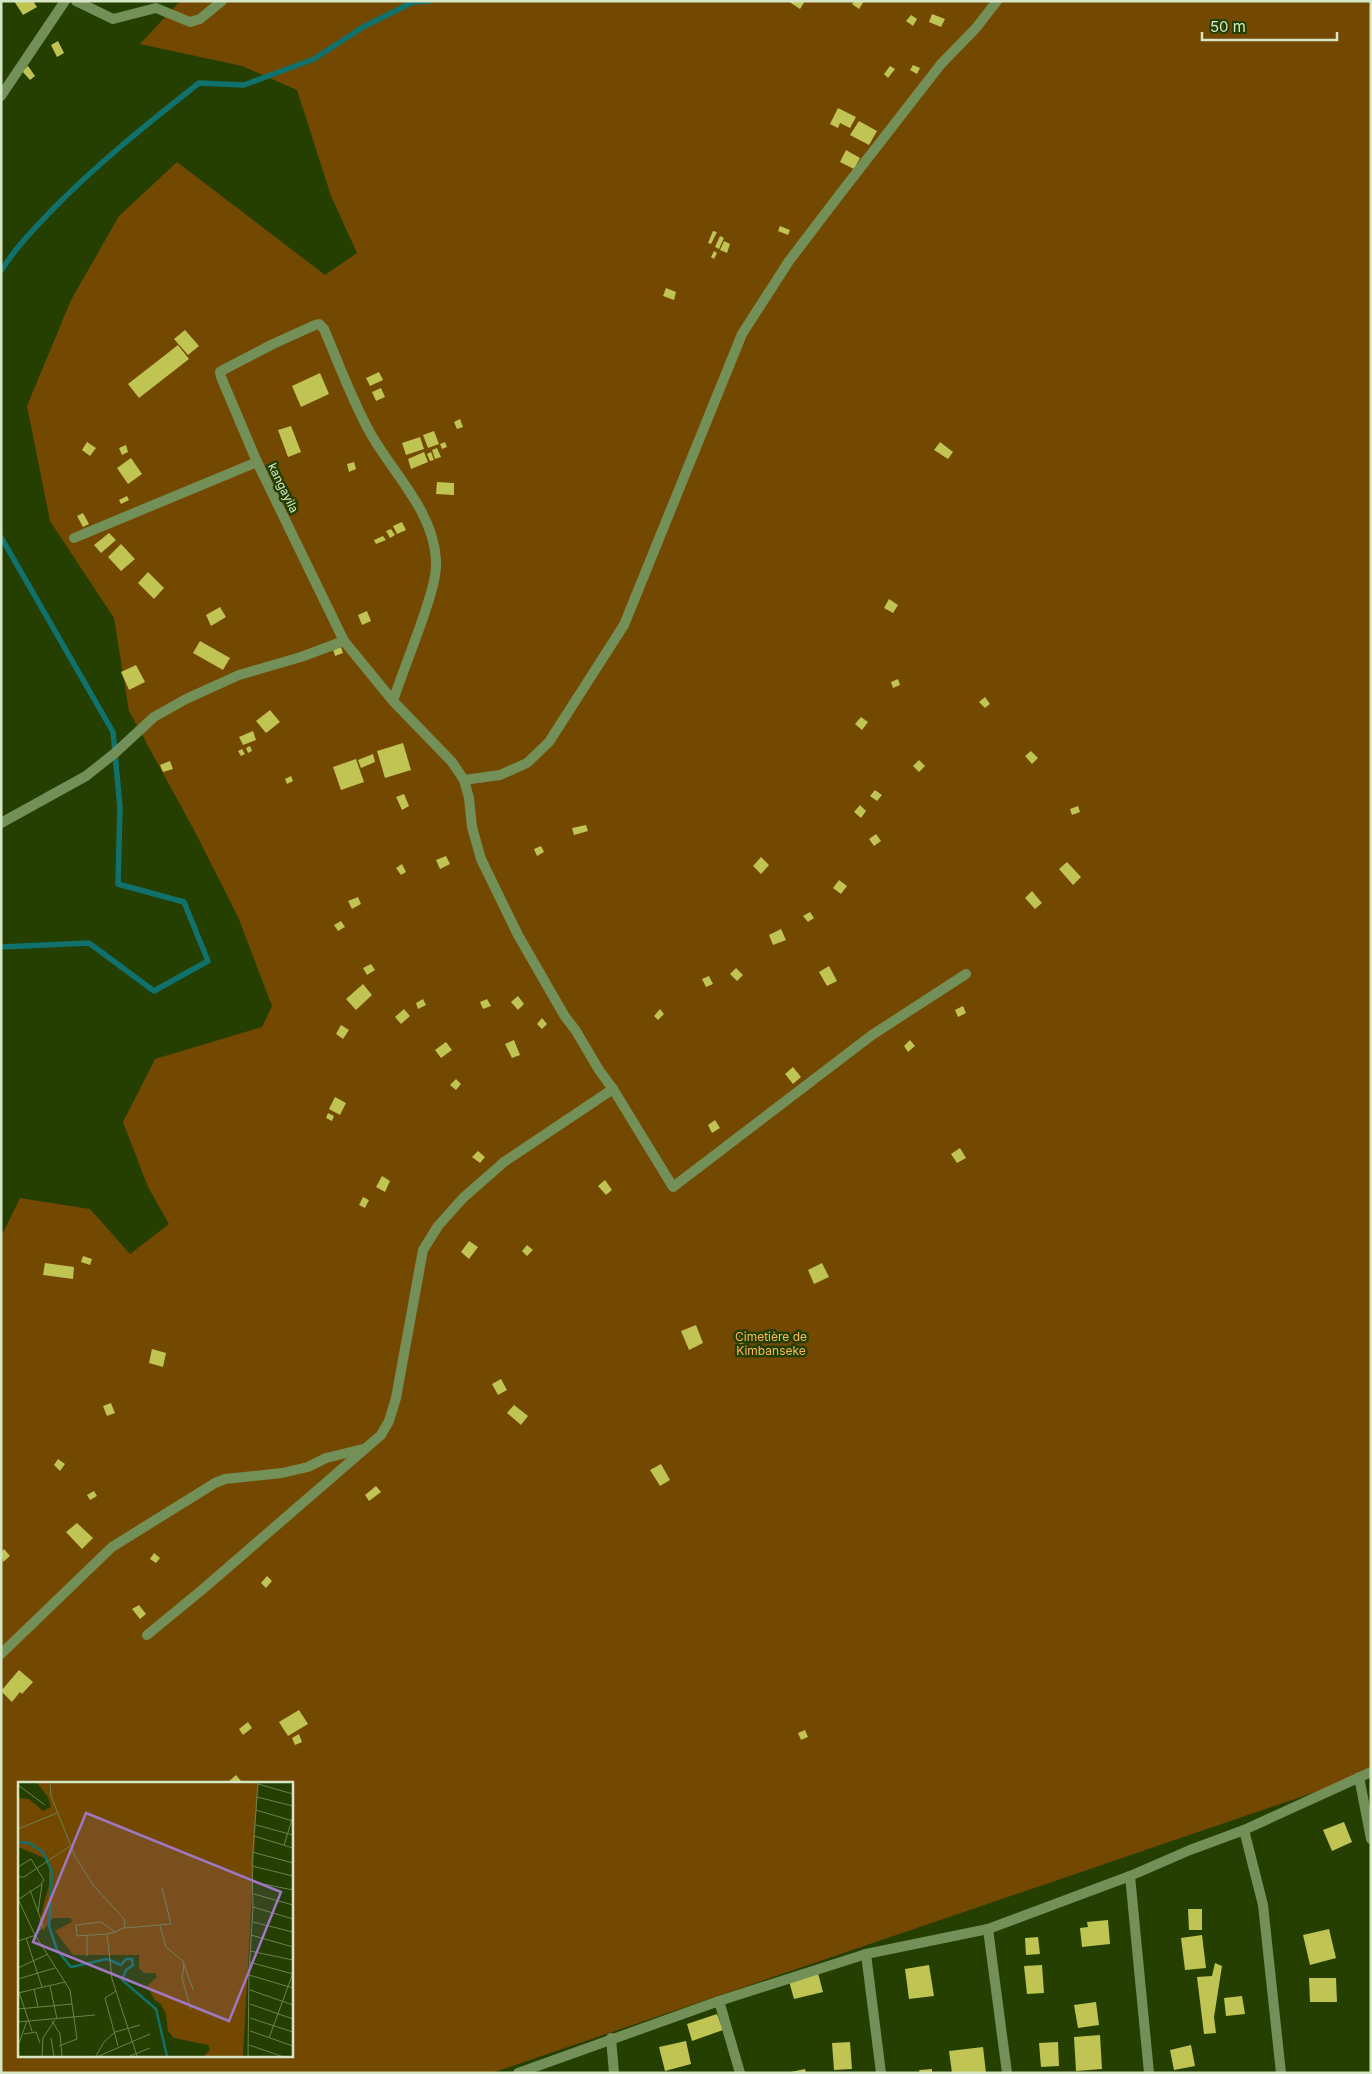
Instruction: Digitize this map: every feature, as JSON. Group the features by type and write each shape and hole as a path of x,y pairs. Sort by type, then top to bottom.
{"street":[{"path":"1,96 65,1"},
{"path":"76,1 113,19 156,8 194,22 222,1"},
{"path":"966,974 872,1036 673,1187 614,1089 599,1070 559,1007 518,935 481,858 472,827 469,798 464,780 500,775 527,763 549,742 624,625 742,334 789,260 941,64 976,28 997,1"},
{"name":"kangayila","path":"393,701 432,591 436,561 432,539 424,520 400,477 368,429 352,397 324,329 319,324 273,344 220,372 256,462 344,641 393,701 452,762 464,780"},
{"path":"74,538 256,462"},
{"path":"1,823 86,776 115,753 154,717 186,699 239,675 301,657 344,641"},
{"path":"147,1635 203,1590 381,1435 390,1421 396,1398 423,1250 438,1226 463,1198 504,1162 614,1089"},
{"path":"1,1654 112,1547 215,1483 225,1479 282,1473 308,1467 326,1458 364,1449"},
{"path":"518,2073 611,2038 719,2001 866,1954 988,1929 1130,1876 1190,1850 1244,1830 1371,1772"},
{"path":"1359,1778 1371,1839"},
{"path":"1244,1830 1263,1905 1282,2073"},
{"path":"1130,1876 1148,2073"},
{"path":"988,1929 1007,2073"},
{"path":"866,1954 881,2073"},
{"path":"719,2001 740,2073"},
{"path":"611,2038 614,2073"}],"green space":[{"name":"Cimetière de Kimbanseke","path":"180,1 1371,1 1371,1773 492,2073 1,2073 1,1237 20,1198 90,1209 130,1254 169,1224 148,1187 123,1122 155,1059 262,1027 272,1006 238,917 194,830 129,711 114,618 50,521 27,406 71,300 119,216 177,162 325,275 357,253 331,196 297,90 242,66 140,44"}],"building":[{"path":"14,1 33,1 37,7 23,15"},
{"path":"788,1 805,1 800,9"},
{"path":"854,1 864,1 859,9 852,4"},
{"path":"932,14 945,19 941,27 929,22"},
{"path":"911,15 917,19 913,26 906,21"},
{"path":"58,41 64,53 57,57 51,45"},
{"path":"913,65 920,68 917,74 910,70"},
{"path":"28,66 35,76 30,80 22,71"},
{"path":"890,66 895,69 888,78 884,74"},
{"path":"838,108 856,117 850,128 840,123 838,128 830,124"},
{"path":"859,121 877,131 869,145 850,135"},
{"path":"846,150 860,158 854,169 840,162"},
{"path":"780,226 790,230 788,235 778,231"},
{"path":"713,231 717,232 711,244 708,243"},
{"path":"720,236 724,238 719,249 715,247"},
{"path":"724,241 730,244 727,253 720,250"},
{"path":"714,251 717,253 714,259 711,257"},
{"path":"666,288 676,292 674,300 663,296"},
{"path":"185,330 199,346 188,355 174,339"},
{"path":"178,345 189,359 139,398 128,384"},
{"path":"379,372 383,380 370,386 366,378"},
{"path":"320,373 329,394 301,407 292,386"},
{"path":"381,388 385,397 376,401 372,392"},
{"path":"460,419 463,427 457,429 454,422"},
{"path":"291,426 301,452 288,457 278,430"},
{"path":"434,431 439,444 428,448 423,435"},
{"path":"420,437 424,449 406,455 402,443"},
{"path":"87,442 96,448 90,456 82,450"},
{"path":"445,442 447,447 442,449 440,444"},
{"path":"940,442 953,452 948,459 934,450"},
{"path":"126,445 128,452 122,455 119,448"},
{"path":"437,448 441,457 435,459 432,450"},
{"path":"424,452 428,462 411,469 408,459"},
{"path":"431,452 434,460 430,461 427,454"},
{"path":"131,458 142,474 128,484 117,468"},
{"path":"354,462 356,469 349,472 347,464"},
{"path":"437,482 454,483 454,495 436,494"},
{"path":"127,496 129,500 121,504 119,500"},
{"path":"83,513 89,524 83,527 77,516"},
{"path":"402,522 406,530 397,534 393,526"},
{"path":"391,529 395,535 390,538 386,531"},
{"path":"109,533 116,540 101,553 94,545"},
{"path":"383,536 386,540 376,544 374,540"},
{"path":"121,544 135,559 121,571 108,557"},
{"path":"148,572 164,588 154,599 138,583"},
{"path":"889,599 898,605 893,613 884,608"},
{"path":"220,607 226,617 211,626 206,615"},
{"path":"367,611 371,621 362,625 358,615"},
{"path":"200,641 230,658 223,670 193,653"},
{"path":"341,647 343,653 335,656 333,649"},
{"path":"136,665 145,682 129,690 121,672"},
{"path":"898,679 900,685 893,688 891,682"},
{"path":"985,697 990,704 985,708 979,702"},
{"path":"270,710 280,722 266,733 256,721"},
{"path":"861,717 868,722 862,730 855,724"},
{"path":"253,731 256,740 243,745 239,737"},
{"path":"403,743 411,770 385,778 377,751"},
{"path":"250,746 252,751 248,753 246,748"},
{"path":"242,749 245,754 241,756 238,751"},
{"path":"1031,751 1038,758 1032,764 1025,756"},
{"path":"373,754 375,762 361,768 358,760"},
{"path":"356,759 364,782 341,790 333,767"},
{"path":"919,760 925,766 919,772 913,766"},
{"path":"170,761 173,769 163,772 160,765"},
{"path":"291,776 293,781 287,784 285,779"},
{"path":"875,790 882,795 877,801 870,796"},
{"path":"404,794 409,806 402,810 396,797"},
{"path":"860,805 866,811 861,818 854,812"},
{"path":"1078,806 1080,812 1072,815 1070,809"},
{"path":"586,825 588,831 574,835 572,828"},
{"path":"876,834 881,841 874,846 869,839"},
{"path":"541,846 544,852 537,856 534,849"},
{"path":"446,856 450,864 440,869 436,860"},
{"path":"761,857 769,865 761,874 753,866"},
{"path":"1067,862 1081,877 1073,885 1059,869"},
{"path":"402,864 406,872 401,875 396,868"},
{"path":"839,880 847,886 841,894 833,888"},
{"path":"1032,891 1042,903 1035,909 1025,898"},
{"path":"358,897 361,904 352,909 348,901"},
{"path":"810,912 814,918 808,922 803,916"},
{"path":"341,921 345,927 338,931 334,925"},
{"path":"781,929 786,940 773,945 769,935"},
{"path":"371,964 375,970 367,975 363,968"},
{"path":"829,966 837,981 827,986 819,972"},
{"path":"736,968 743,975 737,981 730,974"},
{"path":"709,976 713,984 706,987 702,979"},
{"path":"363,984 372,995 356,1010 346,999"},
{"path":"518,996 524,1004 518,1010 511,1002"},
{"path":"423,999 426,1005 418,1009 416,1003"},
{"path":"487,999 491,1006 483,1009 480,1002"},
{"path":"963,1006 966,1013 958,1017 955,1010"},
{"path":"404,1009 410,1016 401,1024 395,1017"},
{"path":"660,1009 664,1014 658,1020 654,1016"},
{"path":"542,1018 547,1024 542,1029 537,1024"},
{"path":"341,1025 349,1030 343,1039 336,1034"},
{"path":"514,1040 520,1055 512,1058 505,1044"},
{"path":"910,1040 915,1046 908,1052 904,1046"},
{"path":"446,1042 452,1050 441,1058 435,1050"},
{"path":"793,1067 801,1077 793,1084 785,1074"},
{"path":"456,1079 461,1084 456,1090 450,1085"},
{"path":"335,1097 346,1103 340,1115 329,1109"},
{"path":"328,1113 334,1116 332,1121 326,1118"},
{"path":"715,1120 720,1128 712,1133 708,1125"},
{"path":"960,1148 966,1158 957,1163 951,1154"},
{"path":"478,1151 485,1157 480,1163 472,1157"},
{"path":"382,1176 390,1181 385,1192 376,1187"},
{"path":"605,1180 612,1190 606,1195 598,1186"},
{"path":"363,1197 369,1200 365,1208 359,1205"},
{"path":"469,1241 478,1247 469,1259 461,1252"},
{"path":"527,1245 533,1250 527,1256 522,1251"},
{"path":"83,1256 92,1259 90,1265 81,1262"},
{"path":"45,1263 74,1267 73,1279 43,1275"},
{"path":"822,1263 829,1277 814,1284 808,1270"},
{"path":"696,1325 703,1343 689,1350 681,1331"},
{"path":"742,1331 747,1343 740,1346 734,1334"},
{"path":"152,1349 166,1353 163,1367 149,1363"},
{"path":"501,1379 507,1390 498,1395 492,1384"},
{"path":"111,1403 115,1413 107,1416 103,1406"},
{"path":"514,1405 528,1416 521,1425 507,1413"},
{"path":"58,1459 65,1464 60,1471 54,1465"},
{"path":"661,1464 670,1480 660,1486 650,1470"},
{"path":"376,1486 381,1492 369,1501 365,1495"},
{"path":"94,1491 97,1496 90,1500 87,1495"},
{"path":"77,1523 93,1538 82,1549 66,1532"},
{"path":"4,1549 10,1556 3,1562 1,1552"},
{"path":"154,1553 160,1558 156,1563 150,1559"},
{"path":"267,1576 272,1581 266,1588 261,1583"},
{"path":"139,1605 146,1614 140,1619 132,1609"},
{"path":"19,1670 33,1682 22,1694 20,1692 12,1702 1,1691"},
{"path":"299,1710 308,1724 288,1736 279,1722"},
{"path":"248,1722 252,1728 243,1735 239,1729"},
{"path":"805,1730 808,1737 801,1740 798,1733"},
{"path":"299,1734 302,1742 295,1745 292,1738"},
{"path":"236,1775 241,1781 234,1782 228,1782"},
{"path":"1344,1822 1352,1842 1332,1851 1323,1830"},
{"path":"1188,1909 1202,1909 1202,1930 1189,1930"},
{"path":"1108,1920 1110,1944 1082,1947 1080,1928 1088,1927 1087,1922"},
{"path":"1329,1929 1336,1958 1310,1965 1303,1935"},
{"path":"1202,1935 1206,1968 1185,1970 1181,1938"},
{"path":"1038,1937 1040,1954 1026,1955 1025,1938"},
{"path":"1215,1963 1222,1966 1214,2017 1216,2033 1204,2034 1197,1977 1212,1976"},
{"path":"929,1965 934,1996 909,1999 905,1969"},
{"path":"1042,1965 1044,1993 1027,1994 1024,1966"},
{"path":"818,1973 823,1992 794,1999 789,1981"},
{"path":"1309,1978 1336,1978 1337,2002 1310,2002"},
{"path":"1242,1996 1245,2014 1226,2016 1224,1998"},
{"path":"1096,2002 1099,2025 1078,2028 1074,2005"},
{"path":"717,2014 723,2030 692,2041 687,2024"},
{"path":"1100,2035 1102,2069 1076,2071 1074,2037"},
{"path":"686,2041 691,2064 665,2071 659,2047"},
{"path":"850,2042 852,2069 834,2070 832,2043"},
{"path":"1058,2042 1059,2066 1041,2067 1039,2043"},
{"path":"1191,2045 1195,2066 1174,2070 1170,2050"},
{"path":"983,2047 986,2073 952,2073 949,2051"},
{"path":"805,2069 806,2073 791,2073 791,2072"},
{"path":"932,2069 932,2073 920,2073 919,2070"}],"waterway":[{"path":"1,271 25,239 69,193 123,144 199,83 244,85 314,59 363,27 413,2 430,1"},
{"path":"1,537 113,732 120,807 118,884 184,902 208,961 154,991 89,943 1,947"}]}
